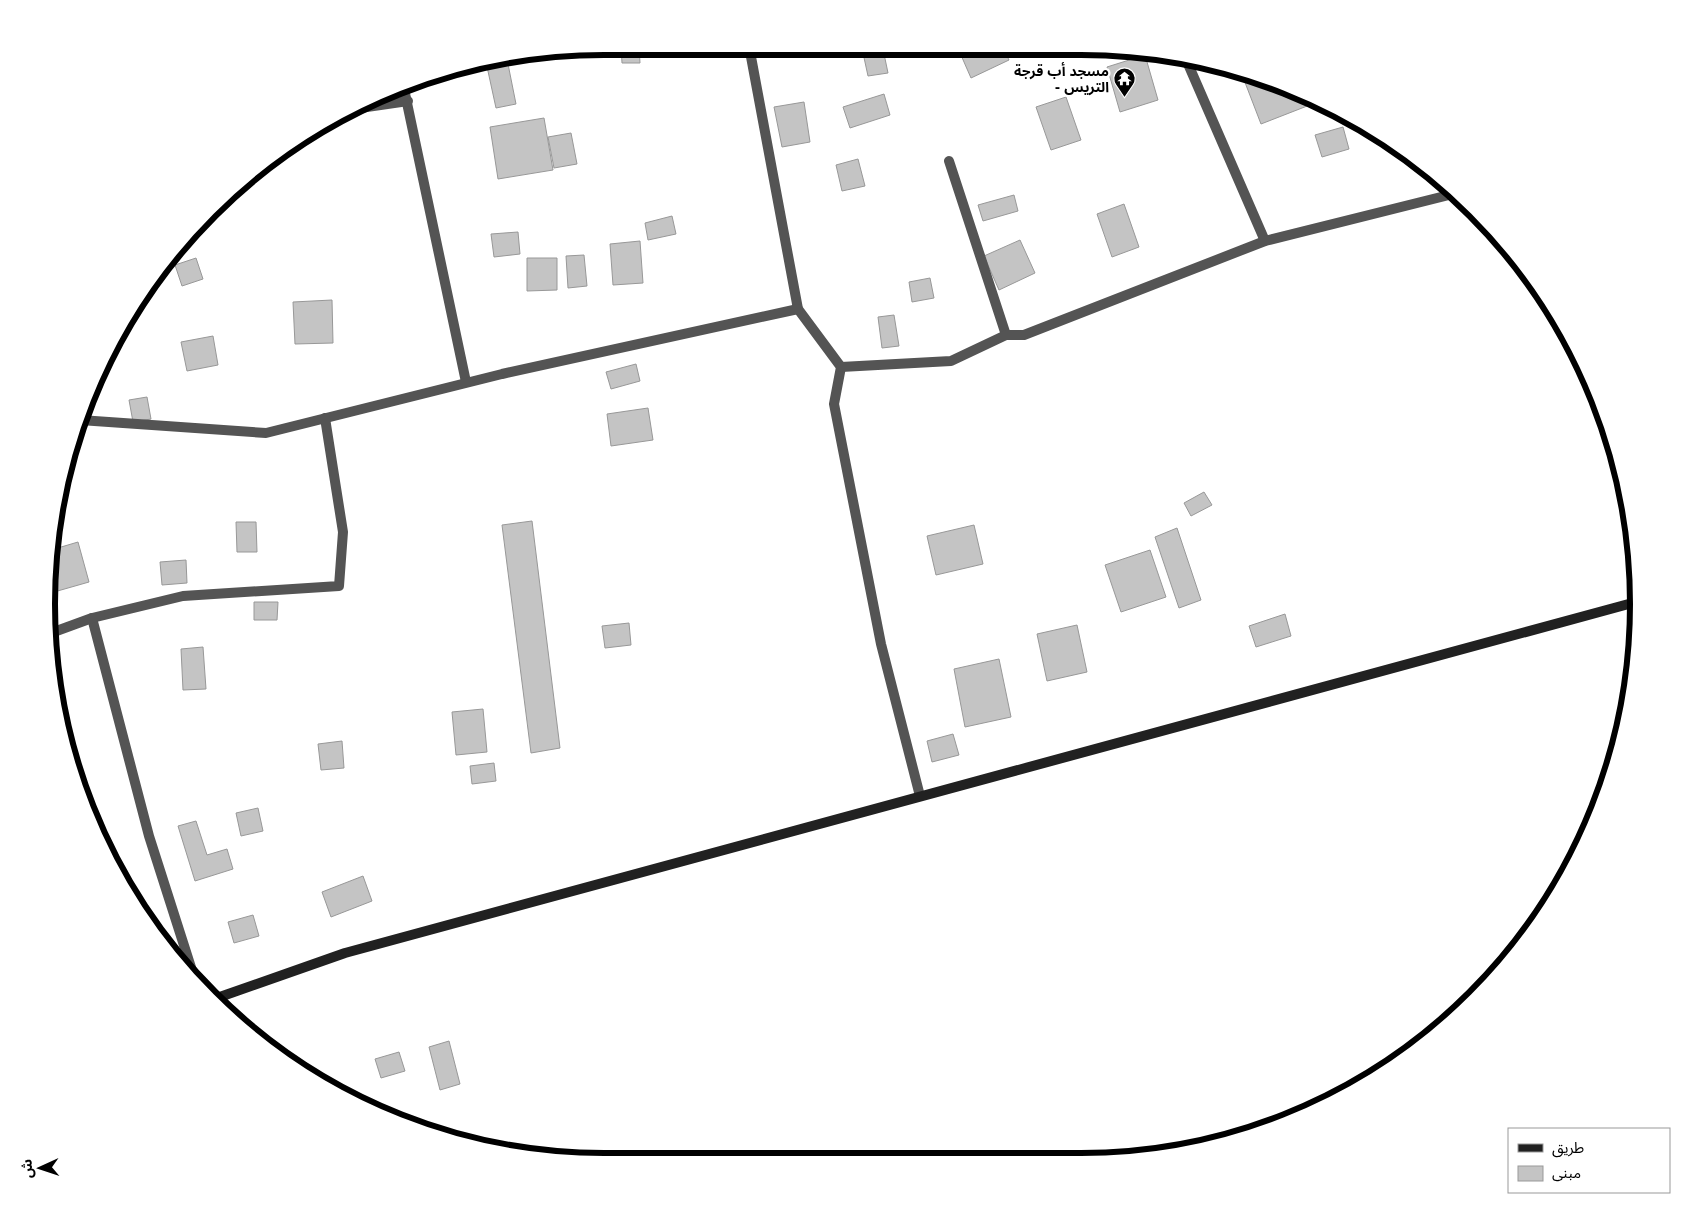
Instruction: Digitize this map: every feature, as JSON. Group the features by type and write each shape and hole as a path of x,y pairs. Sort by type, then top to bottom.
{"street":[{"path":"751,55 798,309 841,367 834,404 881,644 920,796"},
{"path":"1190,66 1265,240"},
{"path":"406,93 466,382"},
{"path":"374,106 408,101"},
{"path":"949,161 1006,335"},
{"path":"841,367 951,361 1006,335 1024,334 1265,240 1447,195"},
{"path":"87,420 266,433 466,382 798,309"},
{"path":"56,631 92,618 183,596 339,586 343,532 325,418"},
{"path":"221,997 346,953 1630,604"},
{"path":"92,618 149,836 190,965"}],"building":[{"path":"622,55 640,55 640,63 622,63"},
{"path":"863,55 884,55 888,73 868,76"},
{"path":"961,55 1006,55 1009,60 971,78"},
{"path":"1135,58 1146,59 1158,100 1120,112 1107,67"},
{"path":"508,64 516,104 496,108 487,68"},
{"path":"1244,80 1309,105 1261,124"},
{"path":"884,94 890,115 850,128 843,107"},
{"path":"1066,97 1081,140 1051,150 1036,107"},
{"path":"804,102 810,142 782,147 774,107"},
{"path":"544,118 553,170 498,179 490,127"},
{"path":"1343,127 1349,149 1322,157 1315,135"},
{"path":"571,133 577,164 554,168 548,137"},
{"path":"858,159 865,186 842,191 836,165"},
{"path":"1014,195 1018,211 983,221 978,205"},
{"path":"1124,204 1139,247 1112,257 1097,214"},
{"path":"672,216 676,234 648,240 645,223"},
{"path":"518,232 520,254 494,257 491,234"},
{"path":"1020,240 1035,273 999,290 984,256"},
{"path":"640,241 643,283 613,285 610,244"},
{"path":"584,255 587,286 568,288 566,256"},
{"path":"196,258 203,279 182,286 175,265"},
{"path":"527,258 557,258 557,290 527,291"},
{"path":"930,278 934,298 912,302 909,282"},
{"path":"332,300 333,343 295,344 293,302"},
{"path":"894,315 899,346 882,348 878,317"},
{"path":"213,336 218,365 187,371 181,342"},
{"path":"636,364 640,381 611,389 606,372"},
{"path":"147,397 151,419 133,422 129,400"},
{"path":"648,408 653,440 611,446 607,414"},
{"path":"1204,492 1212,505 1191,516 1184,503"},
{"path":"532,521 560,748 531,753 502,525"},
{"path":"236,522 256,522 257,552 237,552"},
{"path":"974,525 983,564 936,575 927,536"},
{"path":"1177,528 1201,600 1179,608 1155,537"},
{"path":"78,542 89,582 55,592 58,548"},
{"path":"1150,550 1166,597 1121,612 1105,565"},
{"path":"186,560 187,583 162,585 160,562"},
{"path":"254,602 278,602 277,620 254,620"},
{"path":"1285,614 1291,636 1256,647 1249,626"},
{"path":"629,623 631,645 605,648 602,626"},
{"path":"1077,625 1087,672 1047,681 1037,634"},
{"path":"203,647 206,689 183,690 181,649"},
{"path":"999,659 1011,717 965,727 954,669"},
{"path":"483,709 487,752 456,755 452,712"},
{"path":"953,734 959,755 932,762 927,741"},
{"path":"342,741 344,768 321,770 318,744"},
{"path":"494,763 496,781 472,784 470,766"},
{"path":"258,808 263,831 241,836 236,813"},
{"path":"196,821 207,855 227,849 233,869 195,881 178,826"},
{"path":"363,876 372,901 331,917 322,892"},
{"path":"253,915 259,936 234,943 228,922"},
{"path":"449,1041 460,1084 440,1090 429,1047"},
{"path":"399,1052 405,1071 381,1078 375,1059"}],"place":[{"name":"مسجد أب قرجة - التريس","path":"1125,98"}]}
